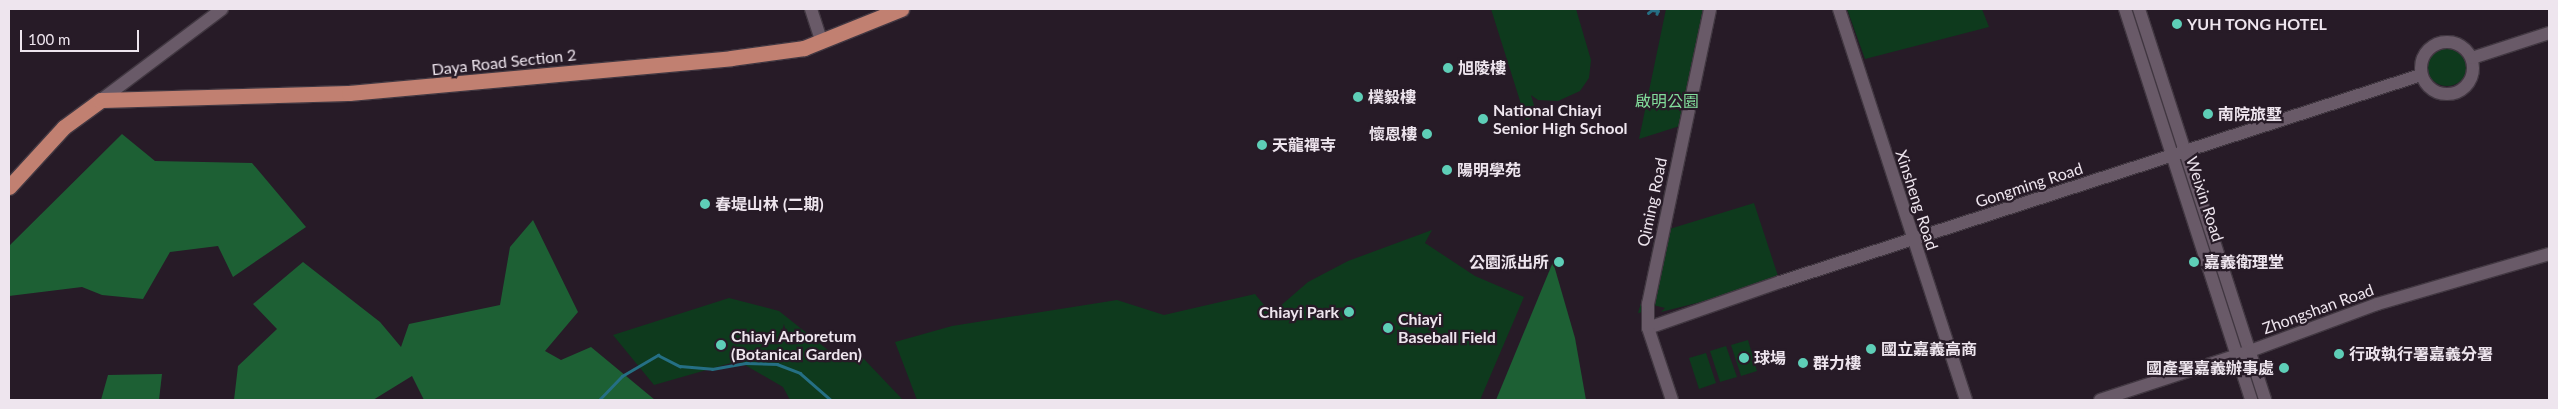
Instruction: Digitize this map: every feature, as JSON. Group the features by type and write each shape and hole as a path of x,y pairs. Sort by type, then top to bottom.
{"main road":[{"name":"Daya Road Section 2","path":"101,100 284,97 432,87 731,58 795,49 822,42 901,9"},
{"path":"9,188 64,127 101,100"}],"street":[{"path":"101,100 222,9"},
{"path":"811,9 822,42"},
{"name":"Qiming Road","path":"1672,400 1648,328 1650,295 1710,9"},
{"name":"Xinsheng Road","path":"1838,9 1966,400"},
{"name":"Weixin Road","path":"2125,9 2179,152 2250,351 2264,400"},
{"name":"Weixin Road","path":"2139,9 2251,400"},
{"path":"2472,58 2549,33"},
{"path":"2442,42 2463,47 2472,58 2474,66 2469,82 2456,92 2438,93 2428,86 2422,75 2424,54 2430,46 2442,42"},
{"name":"Gongming Road","path":"1648,328 2179,152 2422,75"},
{"name":"Zhongshan Road","path":"2100,400 2237,356 2377,304 2549,254"}],"green space":[{"path":"1491,9 1576,9 1591,60 1589,78 1580,91 1558,101 1538,100 1531,95 1537,116 1526,120"},
{"name":"啟明公園","path":"1666,9 1706,9 1683,125 1639,139"},
{"path":"1847,9 1982,9 1989,27 1865,59"},
{"path":"2447,46 2461,52 2467,66 2461,80 2447,86 2433,80 2427,66 2433,52"},
{"path":"122,134 155,161 252,163 306,227 233,277 218,246 170,252 143,299 102,295 82,287 9,296 9,246"},
{"path":"1754,203 1780,282 1661,312 1665,308 1649,304 1648,311 1638,313 1663,231"},
{"path":"533,220 578,312 545,351 561,360 591,347 655,400 424,400 412,376 373,400 234,400 238,366 277,329 253,304 303,262 380,322 401,347 409,324 500,305 510,247"},
{"name":"Chiayi Park","path":"1432,230 1425,243 1475,276 1524,297 1480,400 917,400 895,342 952,326 1117,300 1164,315 1255,294 1264,305 1278,308 1308,282 1348,261"},
{"path":"1553,262 1575,338 1586,400 1496,400"},
{"name":"Chiayi Arboretum (Botanical Garden)","path":"729,298 779,311 833,354 862,357 903,400 790,400 783,387 738,361 654,385 613,335"},
{"name":"球場","path":"1748,340 1757,371 1741,376 1731,345"},
{"name":"球場","path":"1726,346 1737,377 1720,382 1710,351"},
{"name":"球場","path":"1706,353 1716,383 1699,389 1689,358"},
{"path":"162,374 159,400 101,400 108,375"}],"waterway":[{"path":"1648,13 1652,10 1658,11 1657,14"},
{"path":"599,400 622,376 658,355 680,366 712,369 746,363 777,364 800,373 831,400"}],"place":[{"name":"YUH TONG HOTEL","path":"2177,24"},
{"name":"旭陵樓","path":"1448,68"},
{"name":"樸毅樓","path":"1358,97"},
{"name":"南院旅墅","path":"2208,114"},
{"name":"National Chiayi Senior High School","path":"1483,119"},
{"name":"懷恩樓","path":"1427,134"},
{"name":"天龍禪寺","path":"1262,145"},
{"name":"陽明學苑","path":"1447,170"},
{"name":"春堤山林 (二期)","path":"705,204"},
{"name":"公園派出所","path":"1559,262"},
{"name":"嘉義衛理堂","path":"2194,262"},
{"name":"Chiayi Park","path":"1349,312"},
{"name":"Chiayi Baseball Field","path":"1388,328"},
{"name":"Chiayi Arboretum (Botanical Garden)","path":"721,345"},
{"name":"國立嘉義高商","path":"1871,349"},
{"name":"行政執行署嘉義分署","path":"2339,354"},
{"name":"球場","path":"1744,358"},
{"name":"群力樓","path":"1803,363"},
{"name":"國產署嘉義辦事處","path":"2284,368"}]}
